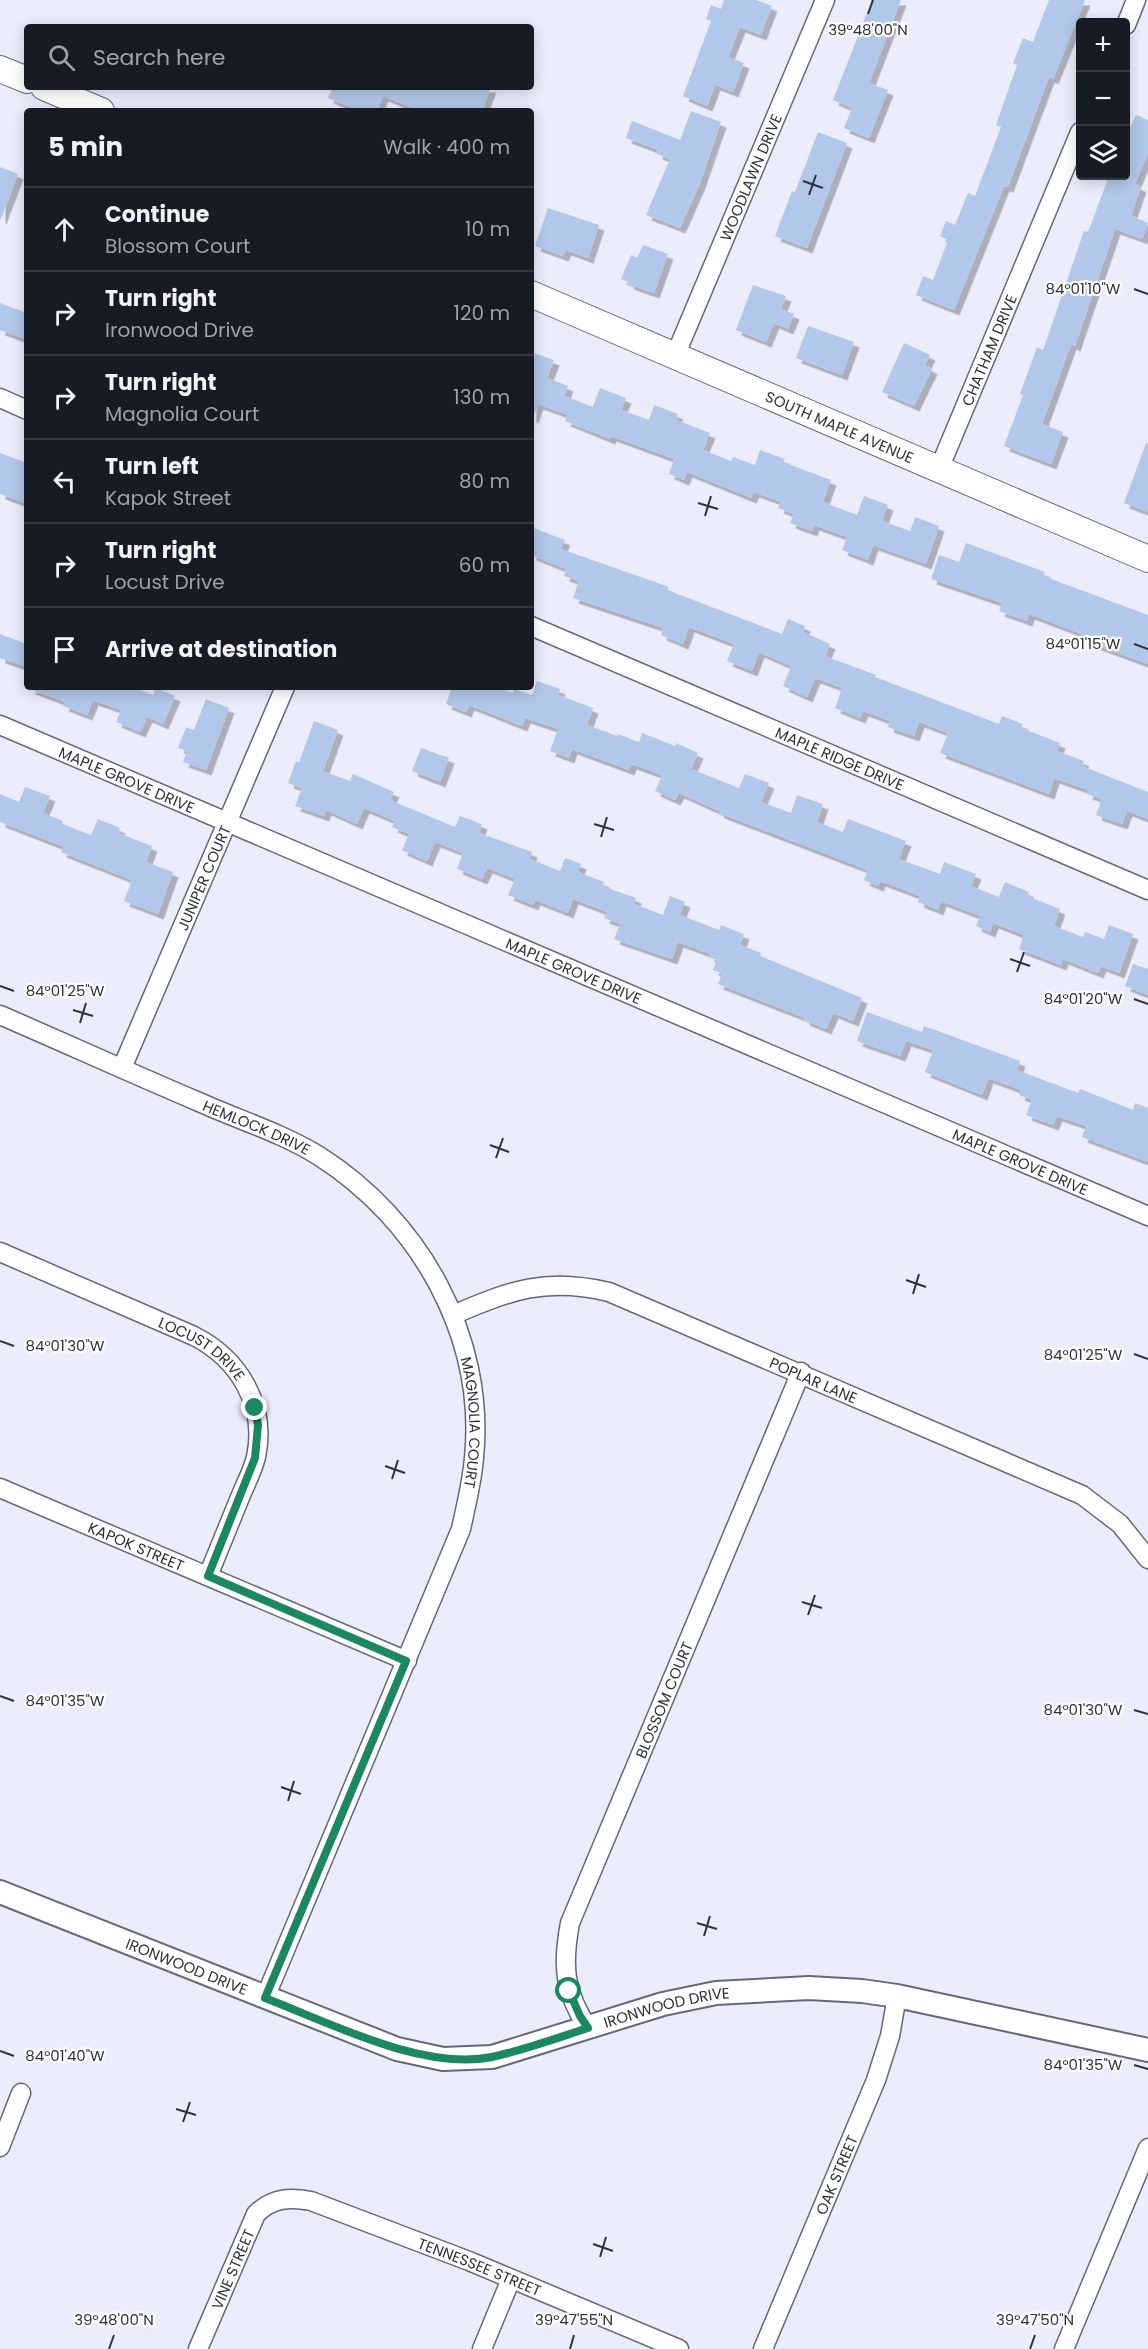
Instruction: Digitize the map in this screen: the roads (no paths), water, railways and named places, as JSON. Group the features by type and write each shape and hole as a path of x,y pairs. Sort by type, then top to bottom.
{"main road":[{"path":"0,69 24,79"},
{"path":"51,90 93,108"},
{"name":"SOUTH MAPLE AVENUE","path":"534,295 1148,559"}],"street":[{"name":"WOODLAWN DRIVE","path":"675,356 825,0"},
{"path":"1128,18 1136,0"},
{"name":"CHATHAM DRIVE","path":"939,469 1076,142"},
{"path":"0,398 24,409"},
{"name":"MAPLE RIDGE DRIVE","path":"534,627 1148,890"},
{"name":"JUNIPER COURT","path":"122,1068 284,690"},
{"name":"MAPLE GROVE DRIVE","path":"0,725 1148,1216"},
{"name":"HEMLOCK DRIVE","path":"0,1015 296,1143 343,1172 370,1195 399,1225 424,1258 453,1315"},
{"name":"LOCUST DRIVE","path":"0,1252 194,1335 222,1354 243,1379 255,1408 258,1425 255,1458 208,1576"},
{"name":"POPLAR LANE","path":"453,1315 495,1296 522,1288 553,1285 588,1287 609,1292 801,1372 1082,1495 1120,1524 1148,1559"},
{"name":"MAGNOLIA COURT","path":"265,1998 458,1537 469,1496 475,1423 470,1378 453,1315"},
{"name":"BLOSSOM COURT","path":"588,2028 574,2004 566,1978 565,1950 570,1923 801,1372"},
{"name":"KAPOK STREET","path":"0,1488 406,1661"},
{"name":"IRONWOOD DRIVE","path":"0,1892 397,2049 443,2059 492,2057 663,2004 716,1993 809,1988 862,1990 897,1995 1148,2050"},
{"name":"OAK STREET","path":"763,2349 876,2080 890,2036 897,1995"},
{"path":"0,2147 21,2093"},
{"path":"1064,2349 1148,2148"},
{"name":"TENNESSEE STREET","path":"277,2199 297,2198 311,2201 511,2279 679,2349"},
{"name":"VINE STREET","path":"198,2349 250,2223 264,2206 277,2199"},
{"path":"482,2349 511,2279"}]}
